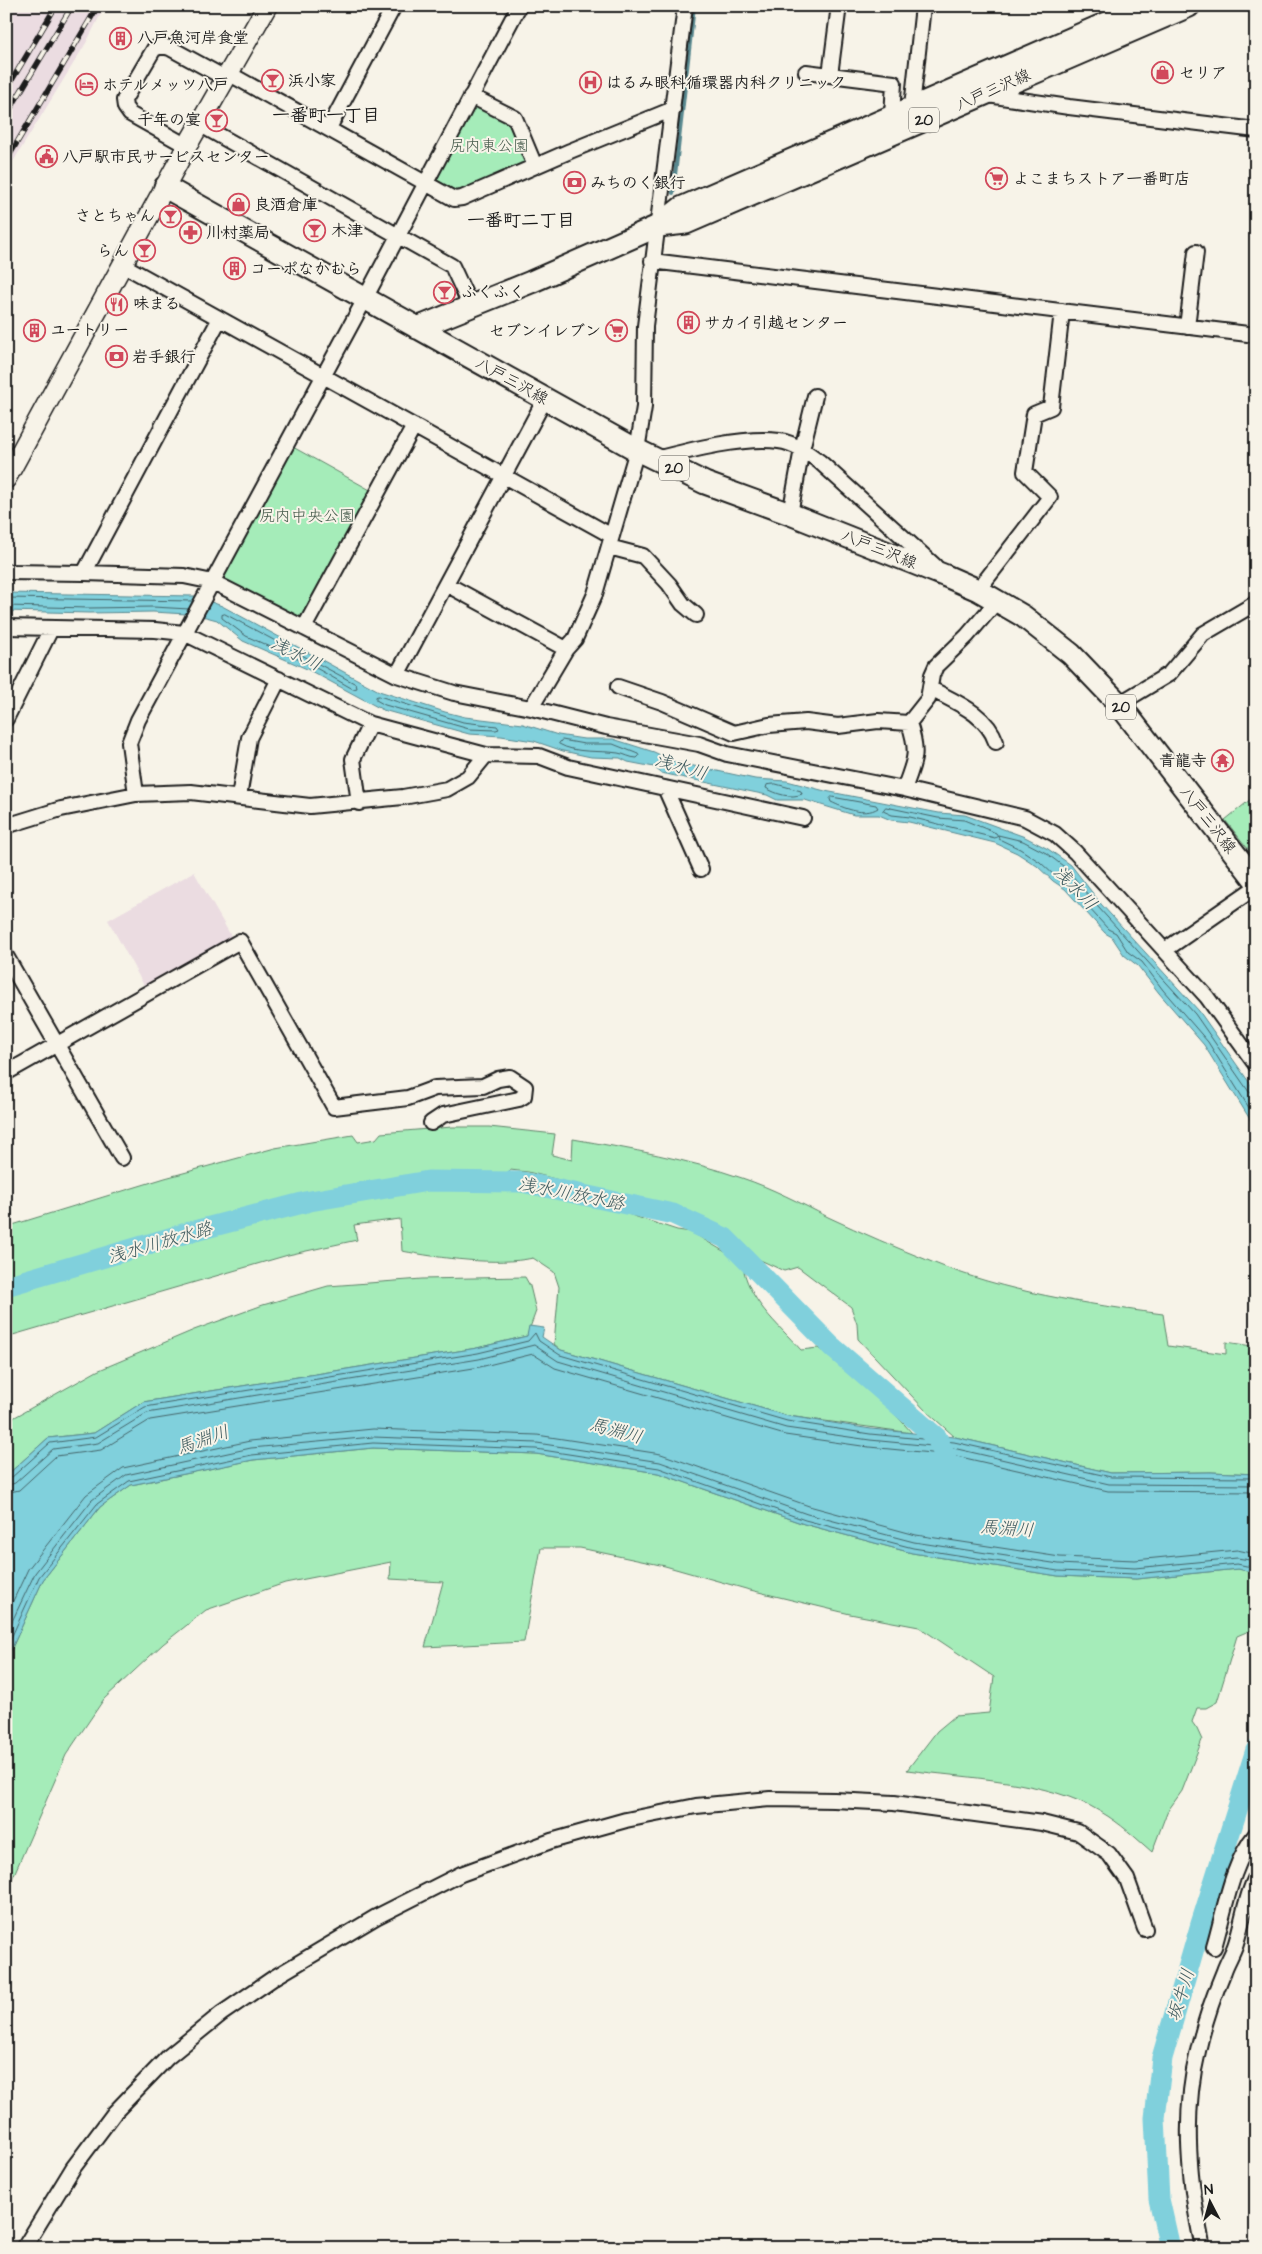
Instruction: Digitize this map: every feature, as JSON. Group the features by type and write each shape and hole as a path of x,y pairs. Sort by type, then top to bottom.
{"main road":[{"name":"八戸三沢線","path":"418,328 658,226 681,208 1146,6"},
{"name":"八戸三沢線","path":"658,226 686,223 1189,6"},
{"name":"八戸三沢線","path":"166,187 637,450 705,484 790,514 946,576 978,590 1023,616 1071,654 1120,704 1256,882"}],"street":[{"path":"6,479 199,124 267,6"},
{"path":"329,128 394,6"},
{"path":"136,794 129,743 138,720 323,377 519,6"},
{"path":"531,708 566,649 575,639 595,594 637,450 644,406 645,326 652,261 685,6"},
{"path":"912,107 923,6"},
{"path":"830,74 838,14"},
{"path":"187,146 130,114 125,107 124,100 154,48 162,46 175,50 329,128 454,198 462,198 673,109"},
{"path":"806,72 894,83 892,116"},
{"path":"985,94 1070,107 1256,130"},
{"path":"471,96 515,118 535,166"},
{"path":"199,124 452,266 471,307"},
{"path":"1187,326 1196,252"},
{"path":"652,261 1256,335"},
{"path":"123,265 219,320 414,426 502,476 611,542 644,556 669,584 683,604 696,615"},
{"path":"978,590 1050,497 1025,472 1034,414 1051,406 1062,311"},
{"path":"84,573 219,320"},
{"path":"790,514 802,449 815,396"},
{"path":"397,675 502,476 545,399"},
{"path":"304,628 414,426"},
{"path":"656,459 684,452 754,440 780,441 802,449 820,462 884,523 946,576"},
{"path":"6,572 184,576 213,582 397,675 454,693 531,708 606,727 699,744 727,754 904,789 1025,818 1055,834 1075,852 1207,997 1256,1065"},
{"path":"446,584 566,649"},
{"path":"909,723 928,699 932,675 936,666 967,636 997,601"},
{"path":"1120,704 1169,674 1203,634 1256,602"},
{"path":"6,627 186,630 370,724 486,755 539,756 568,767 803,818"},
{"path":"6,719 51,629"},
{"path":"239,797 249,738 279,679"},
{"path":"618,687 662,702 734,733 769,725 806,722 838,726 878,721 909,723"},
{"path":"931,689 969,708 988,727 996,742"},
{"path":"904,789 916,757 915,740 909,723"},
{"path":"359,803 354,759 370,724"},
{"path":"7,823 61,809 136,794 191,792 310,806 359,803 447,789 468,777 486,755"},
{"path":"665,788 701,869"},
{"path":"1165,950 1256,887"},
{"path":"6,1073 240,941 334,1107 408,1098 435,1088 483,1086 498,1079 510,1077 525,1087 524,1096 518,1100 443,1115 431,1123"},
{"path":"6,956 122,1158"},
{"path":"24,2248 73,2168 115,2112 168,2057 221,2014 275,1977 376,1916 460,1874 552,1841 626,1820 696,1806 770,1799 894,1803 1042,1823 1078,1832 1109,1854 1127,1879 1145,1929"},
{"path":"1214,1947 1231,1888 1246,1846 1256,1834"},
{"path":"1203,2248 1188,2157 1190,2095 1198,2051 1224,1970 1236,1944 1250,1888 1256,1878"}],"shaded area":[{"path":"6,6 105,6 86,43 6,173"},
{"path":"194,872 234,941 147,991 108,920"}],"green space":[{"name":"尻内東公園","path":"474,105 512,121 529,159 526,164 464,191 457,191 436,180 435,177"},
{"name":"尻内中央公園","path":"291,446 372,491 302,622 220,579"},
{"path":"1256,795 1256,859 1225,820"},
{"path":"452,1127 489,1127 555,1134 552,1155 572,1160 573,1139 701,1165 764,1186 867,1235 960,1272 1046,1296 1163,1314 1168,1346 1226,1354 1226,1342 1252,1346 1249,1353 1256,1369 1256,1474 1211,1472 1111,1473 955,1437 926,1411 858,1339 857,1324 851,1307 798,1267 784,1271 756,1258 721,1228 676,1210 528,1172 510,1170 507,1186 609,1208 677,1230 691,1232 742,1262 745,1276 757,1300 801,1350 818,1348 867,1388 912,1433 788,1416 561,1350 554,1344 559,1287 554,1272 533,1258 485,1261 402,1251 400,1219 354,1225 357,1240 288,1255 6,1337 6,1227 165,1178 275,1148 353,1135 358,1142 376,1139 381,1133"},
{"path":"525,1277 530,1286 536,1311 527,1336 477,1348 143,1402 94,1433 48,1438 6,1476 6,1422 97,1371 194,1330 263,1305 328,1286 422,1279"},
{"path":"373,1448 536,1454 658,1473 804,1524 912,1553 1058,1576 1136,1579 1238,1569 1256,1573 1256,1628 1237,1636 1217,1702 1206,1708 1197,1708 1192,1722 1202,1740 1182,1791 1167,1812 1152,1852 1108,1816 1080,1801 1057,1793 981,1778 907,1770 937,1731 955,1716 989,1713 994,1677 919,1627 850,1614 746,1589 665,1566 580,1548 541,1548 524,1642 425,1647 443,1582 390,1579 391,1562 285,1583 206,1610 163,1644 104,1699 66,1755 6,1893 6,1661 43,1580 100,1507 131,1485 253,1460"}],"water":[{"name":"浅水川","path":"6,593 195,596 222,606 379,691 445,712 465,717 523,724 558,735 584,739 613,739 654,752 675,762 755,779 787,781 825,791 939,813 965,815 1025,837 1048,849 1071,865 1101,904 1199,1011 1256,1092 1256,1129 1204,1045 1138,966 1124,955 1112,937 1105,933 1065,889 1037,866 1017,853 995,843 909,822 891,820 879,815 854,815 805,800 777,800 767,795 661,773 654,767 628,762 620,758 591,757 563,751 534,741 469,734 383,710 307,669 243,641 217,620 206,617 153,612 6,611"},
{"name":"馬淵川","path":"529,1326 544,1328 542,1337 561,1350 788,1416 871,1429 955,1437 1111,1473 1211,1472 1256,1474 1256,1573 1238,1569 1136,1579 1058,1576 912,1553 804,1524 658,1473 536,1454 373,1448 253,1460 131,1485 100,1507 43,1580 6,1661 6,1476 48,1438 94,1433 143,1402 477,1348 527,1336"}],"waterway":[{"path":"673,193 694,6"},
{"name":"浅水川放水路","path":"6,1286 183,1234 310,1201 428,1181 522,1182 673,1214 725,1238 831,1346 937,1438 947,1461"},
{"name":"坂牛川","path":"1170,2248 1159,2199 1155,2118 1162,2058 1201,1924 1256,1750"}],"railway":[{"path":"6,90 56,6"},
{"path":"6,116 72,6"},
{"path":"6,161 98,6"}],"place":[{"name":"八戸魚河岸食堂","path":"121,38"},
{"name":"セリア","path":"1163,73"},
{"name":"浜小家","path":"272,81"},
{"name":"はるみ眼科循環器内科クリニック","path":"590,83"},
{"name":"ホテルメッツ八戸","path":"86,85"},
{"name":"千年の宴","path":"217,120"},
{"name":"八戸駅市民サービスセンター","path":"46,157"},
{"name":"よこまちストア一番町店","path":"997,179"},
{"name":"みちのく銀行","path":"574,183"},
{"name":"良酒倉庫","path":"238,205"},
{"name":"さとちゃん","path":"171,216"},
{"name":"木津","path":"315,231"},
{"name":"川村薬局","path":"190,233"},
{"name":"らん","path":"145,251"},
{"name":"コーポなかむら","path":"234,269"},
{"name":"ふくふく","path":"445,292"},
{"name":"味まる","path":"117,304"},
{"name":"サカイ引越センター","path":"688,323"},
{"name":"ユートリー","path":"34,330"},
{"name":"セブンイレブン","path":"617,331"},
{"name":"岩手銀行","path":"116,357"},
{"name":"青龍寺","path":"1223,761"}],"district":[{"name":"一番町一丁目","path":"326,115"},
{"name":"一番町二丁目","path":"521,220"}]}
